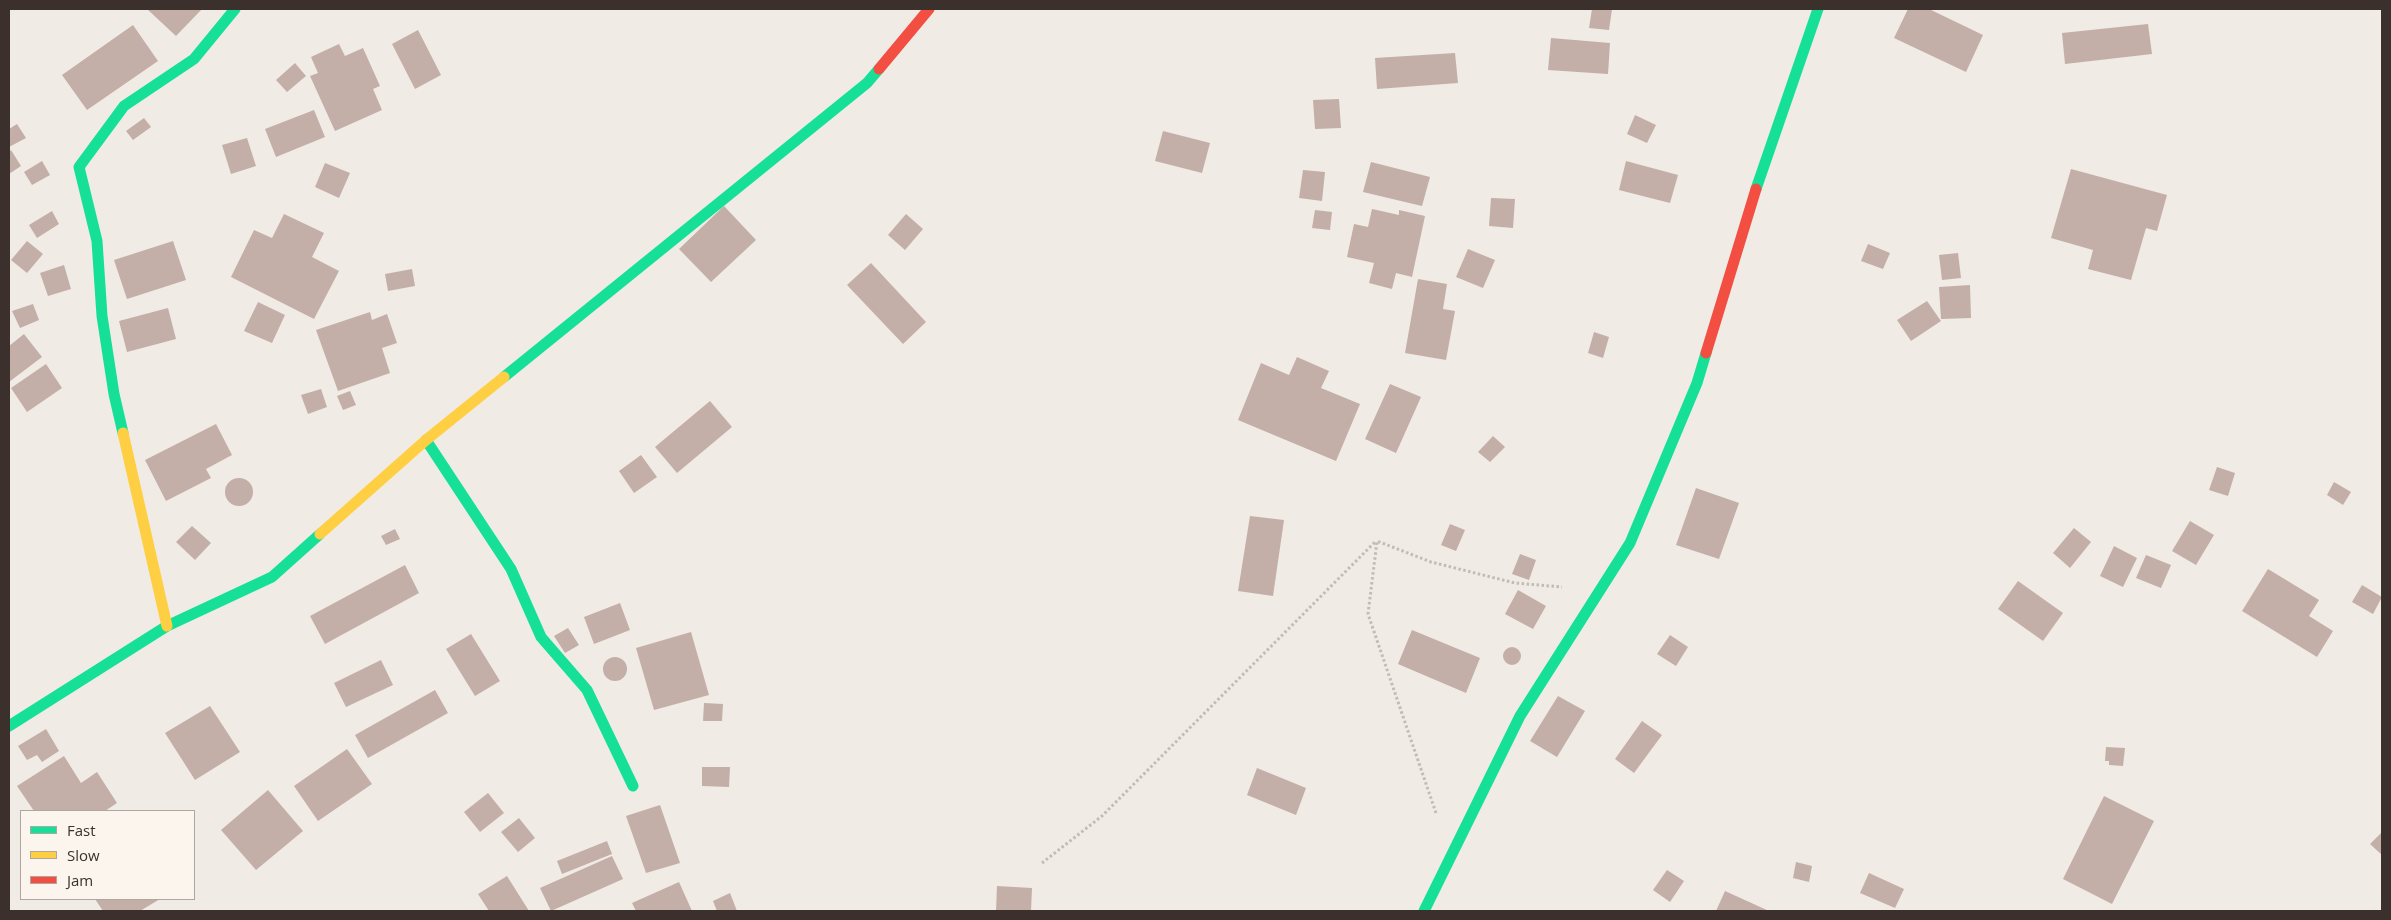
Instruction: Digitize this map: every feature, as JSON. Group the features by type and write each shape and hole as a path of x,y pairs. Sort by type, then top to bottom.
{"street":[{"path":"167,626 114,394 102,316 97,241 79,167 124,106 194,59 235,9"},
{"path":"9,726 167,626 272,577 426,440 867,83 930,9"},
{"path":"1424,911 1520,716 1630,543 1697,383 1744,224 1818,9"},
{"path":"426,440 511,569 541,637 586,690 633,786"}],"path":[{"path":"1376,541 1431,562 1516,583 1600,591"},
{"path":"1376,541 1368,614 1451,856"},
{"path":"1042,863 1102,816 1376,541"}],"building":[{"path":"147,9 202,9 176,36"},
{"path":"1592,9 1612,9 1609,30 1589,28"},
{"path":"1908,9 1929,9 1983,35 1966,72 1894,38"},
{"path":"2148,24 2152,54 2065,64 2062,33"},
{"path":"133,25 158,61 87,110 62,75"},
{"path":"418,30 441,75 415,89 392,44"},
{"path":"1551,38 1610,43 1608,74 1548,70"},
{"path":"339,44 345,56 363,48 380,86 373,89 382,110 335,131 310,76 318,73 311,57"},
{"path":"1455,53 1458,83 1377,89 1375,58"},
{"path":"295,63 306,76 287,92 276,80"},
{"path":"1339,99 1341,128 1315,129 1313,100"},
{"path":"314,110 325,137 276,157 265,129"},
{"path":"1635,115 1656,125 1647,143 1627,134"},
{"path":"144,118 151,127 133,140 126,131"},
{"path":"17,124 26,138 9,147 9,129"},
{"path":"1163,131 1210,143 1202,173 1155,161"},
{"path":"247,138 256,166 231,174 222,145"},
{"path":"11,150 21,166 9,174 9,152"},
{"path":"42,161 50,175 32,185 24,172"},
{"path":"1626,161 1678,175 1670,203 1619,190"},
{"path":"1371,162 1430,177 1422,206 1363,192"},
{"path":"325,163 350,173 339,198 315,187"},
{"path":"2071,169 2167,195 2157,231 2146,228 2131,280 2088,269 2093,250 2051,238"},
{"path":"1303,170 1325,172 1322,201 1299,198"},
{"path":"1491,198 1515,199 1513,228 1489,226"},
{"path":"724,206 756,240 711,282 679,249"},
{"path":"1372,209 1399,215 1399,210 1425,216 1412,277 1396,273 1392,289 1369,283 1374,263 1347,257 1354,224 1368,227"},
{"path":"1315,210 1332,212 1330,230 1312,228"},
{"path":"52,211 59,224 37,238 29,225"},
{"path":"284,214 324,233 312,257 339,271 314,319 231,277 254,230 272,238"},
{"path":"906,214 923,229 905,250 888,235"},
{"path":"27,241 43,254 27,273 11,260"},
{"path":"173,241 186,280 127,299 114,260"},
{"path":"1868,244 1890,253 1883,269 1861,261"},
{"path":"1468,249 1495,260 1483,288 1456,277"},
{"path":"1958,253 1961,278 1942,280 1939,255"},
{"path":"871,263 926,322 903,344 847,285"},
{"path":"64,265 71,289 48,296 40,273"},
{"path":"412,269 415,286 388,291 385,274"},
{"path":"1418,279 1447,284 1443,309 1455,311 1446,360 1405,353"},
{"path":"1970,285 1971,318 1941,319 1939,287"},
{"path":"1927,301 1941,321 1911,341 1897,320"},
{"path":"258,302 285,315 272,343 244,331"},
{"path":"33,304 39,320 20,328 12,311"},
{"path":"168,308 176,339 127,352 119,321"},
{"path":"370,312 372,320 387,314 397,343 382,348 390,373 338,391 316,330"},
{"path":"1594,332 1609,337 1603,358 1588,353"},
{"path":"24,334 42,357 9,382 9,346"},
{"path":"1297,357 1329,371 1321,388 1360,404 1336,461 1238,420 1261,363 1289,375"},
{"path":"46,364 62,388 27,412 11,388"},
{"path":"1390,384 1421,397 1396,453 1365,439"},
{"path":"321,389 327,407 308,414 301,395"},
{"path":"350,391 356,405 343,410 337,396"},
{"path":"710,401 732,427 677,473 655,447"},
{"path":"216,424 232,455 206,469 211,478 166,501 145,460"},
{"path":"1493,436 1505,447 1490,462 1478,452"},
{"path":"641,455 657,477 634,493 619,471"},
{"path":"2217,467 2235,473 2228,496 2209,490"},
{"path":"239,478 249,482 253,492 249,502 239,506 229,502 225,492 229,482"},
{"path":"2334,482 2351,492 2343,505 2327,495"},
{"path":"1696,488 1739,503 1719,559 1676,545"},
{"path":"1250,516 1284,520 1273,596 1238,591"},
{"path":"2190,521 2214,535 2196,565 2172,551"},
{"path":"1450,524 1465,530 1456,551 1441,545"},
{"path":"192,526 211,543 195,560 176,542"},
{"path":"2074,528 2091,542 2070,568 2053,553"},
{"path":"395,529 400,539 386,545 381,536"},
{"path":"2114,546 2137,558 2123,587 2100,576"},
{"path":"1520,554 1536,560 1529,580 1512,574"},
{"path":"2146,555 2171,565 2161,588 2136,578"},
{"path":"405,565 419,593 325,644 310,616"},
{"path":"2268,569 2319,600 2309,616 2333,631 2317,657 2242,611"},
{"path":"2018,581 2063,613 2043,641 1998,609"},
{"path":"2362,585 2382,597 2373,614 2352,602"},
{"path":"1518,590 1546,606 1533,629 1505,614"},
{"path":"620,603 630,630 594,644 584,617"},
{"path":"568,628 579,645 565,653 554,636"},
{"path":"1412,630 1480,658 1466,693 1398,664"},
{"path":"691,632 709,695 654,710 636,648"},
{"path":"471,634 500,681 475,696 446,649"},
{"path":"1670,635 1688,647 1676,666 1657,654"},
{"path":"1508,647 1516,647 1521,652 1519,663 1508,665 1503,660 1503,652"},
{"path":"615,657 624,660 627,669 624,678 615,681 606,678 603,669 606,660"},
{"path":"381,660 393,685 346,707 334,683"},
{"path":"435,690 448,713 368,758 355,735"},
{"path":"1558,696 1585,711 1557,757 1530,741"},
{"path":"704,703 723,704 722,721 703,721"},
{"path":"210,706 240,752 195,780 165,733"},
{"path":"1642,721 1662,735 1634,773 1615,759"},
{"path":"46,729 59,751 42,762 37,755 27,760 18,746"},
{"path":"2106,747 2125,748 2123,766 2109,765 2109,761 2105,761"},
{"path":"347,749 372,784 318,821 294,786"},
{"path":"64,756 81,783 97,772 117,803 106,810 33,810 17,786"},
{"path":"702,767 730,767 729,787 702,786"},
{"path":"1257,768 1306,788 1296,815 1247,795"},
{"path":"268,790 303,831 256,870 221,830"},
{"path":"488,793 504,813 480,832 464,812"},
{"path":"2104,796 2154,821 2112,904 2063,879"},
{"path":"660,805 680,863 646,873 626,816"},
{"path":"519,818 535,838 518,852 501,832"},
{"path":"2382,832 2382,855 2370,844"},
{"path":"607,841 612,854 562,874 557,861"},
{"path":"612,856 623,879 551,911 540,888"},
{"path":"1796,862 1812,866 1809,882 1793,878"},
{"path":"1667,870 1684,881 1670,902 1653,890"},
{"path":"1869,873 1904,889 1895,908 1860,893"},
{"path":"507,876 529,911 489,911 478,894"},
{"path":"679,882 692,911 636,911 632,903"},
{"path":"997,886 1032,888 1031,911 996,911"},
{"path":"1725,891 1769,911 1716,911"},
{"path":"730,893 737,911 717,911 713,901"},
{"path":"96,900 158,900 140,911 103,911"}],"traffic: fast":[{"path":"123,433 114,394 102,316 97,241 79,167 124,106 194,59 235,9"},
{"path":"1756,189 1818,9"},
{"path":"504,377 867,83 879,69"},
{"path":"1424,911 1520,716 1630,543 1697,383 1706,353"},
{"path":"426,440 511,569 541,637 587,690 633,786"},
{"path":"9,726 167,626 272,577 320,534"}],"traffic: slow":[{"path":"320,534 426,440 504,377"},
{"path":"123,433 167,626"}],"traffic: jam":[{"path":"879,69 929,9"},
{"path":"1706,353 1756,189"}]}
